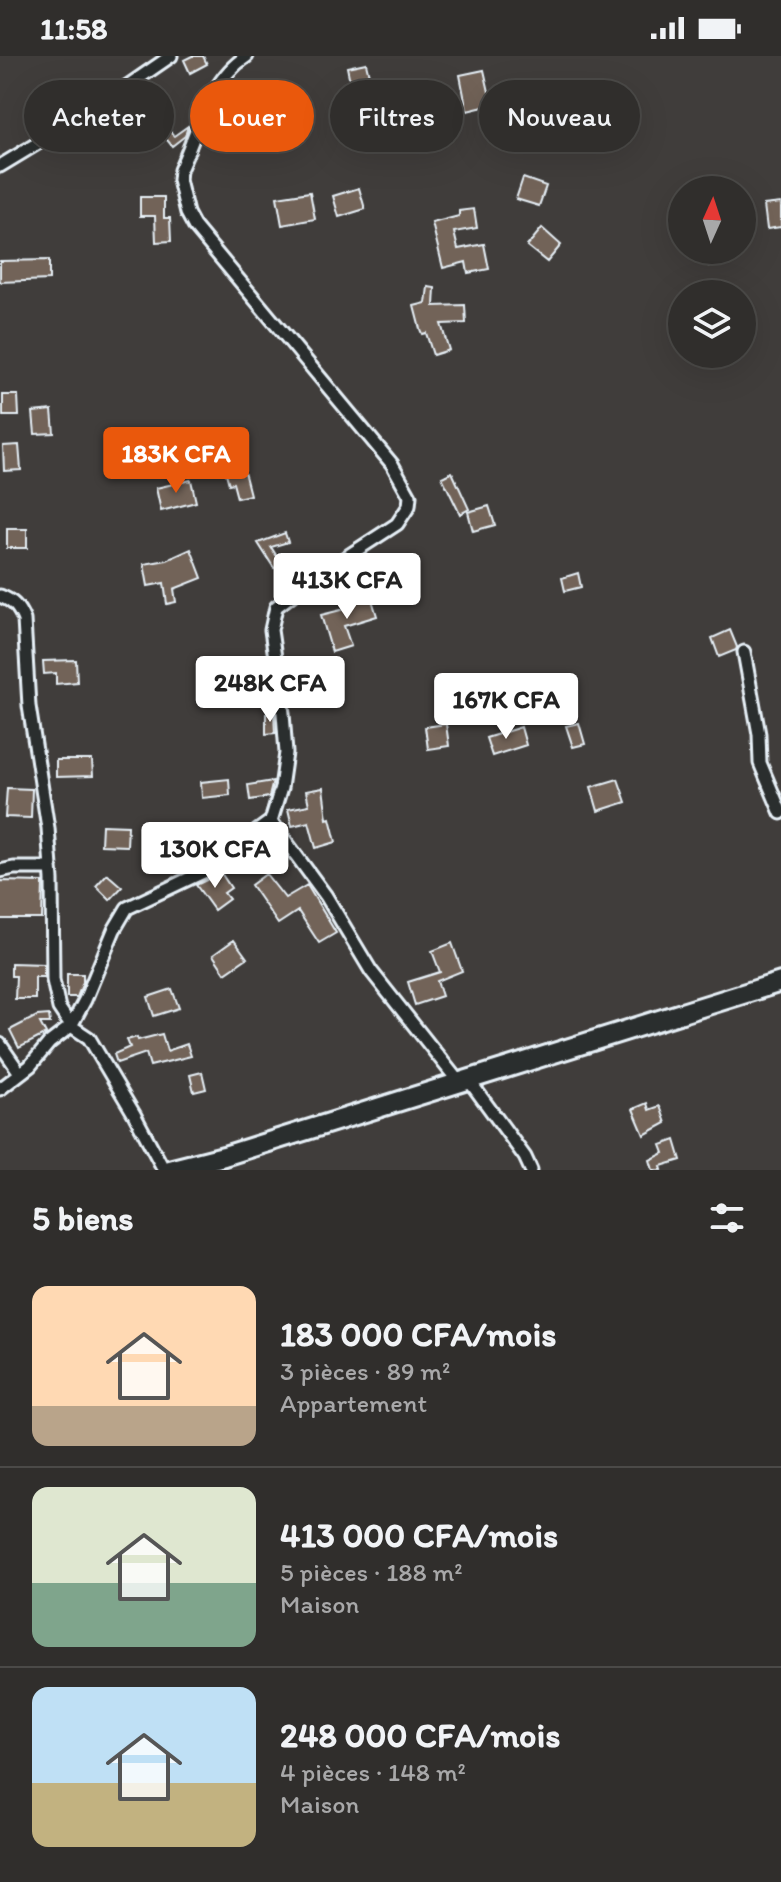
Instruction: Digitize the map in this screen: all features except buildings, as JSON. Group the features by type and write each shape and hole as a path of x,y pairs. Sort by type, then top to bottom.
{"main road":[{"path":"167,1170 226,1163 463,1080 781,982"}],"street":[{"path":"0,166 91,111 171,56"},
{"path":"0,1089 71,1026 127,908 218,865 233,849 271,821 281,788 286,753 271,630 276,607 314,578 397,524 406,514 410,496 392,464 218,258 187,213 179,180 180,170 213,93 223,76 247,56"},
{"path":"0,596 11,600 24,620 29,706 48,828 53,980 59,1008 71,1026 89,1038 167,1170"},
{"path":"744,652 759,734 760,763 781,813"},
{"path":"271,821 326,896 371,971 525,1157 531,1170"},
{"path":"0,871 51,868"},
{"path":"0,1044 20,1073"}]}
